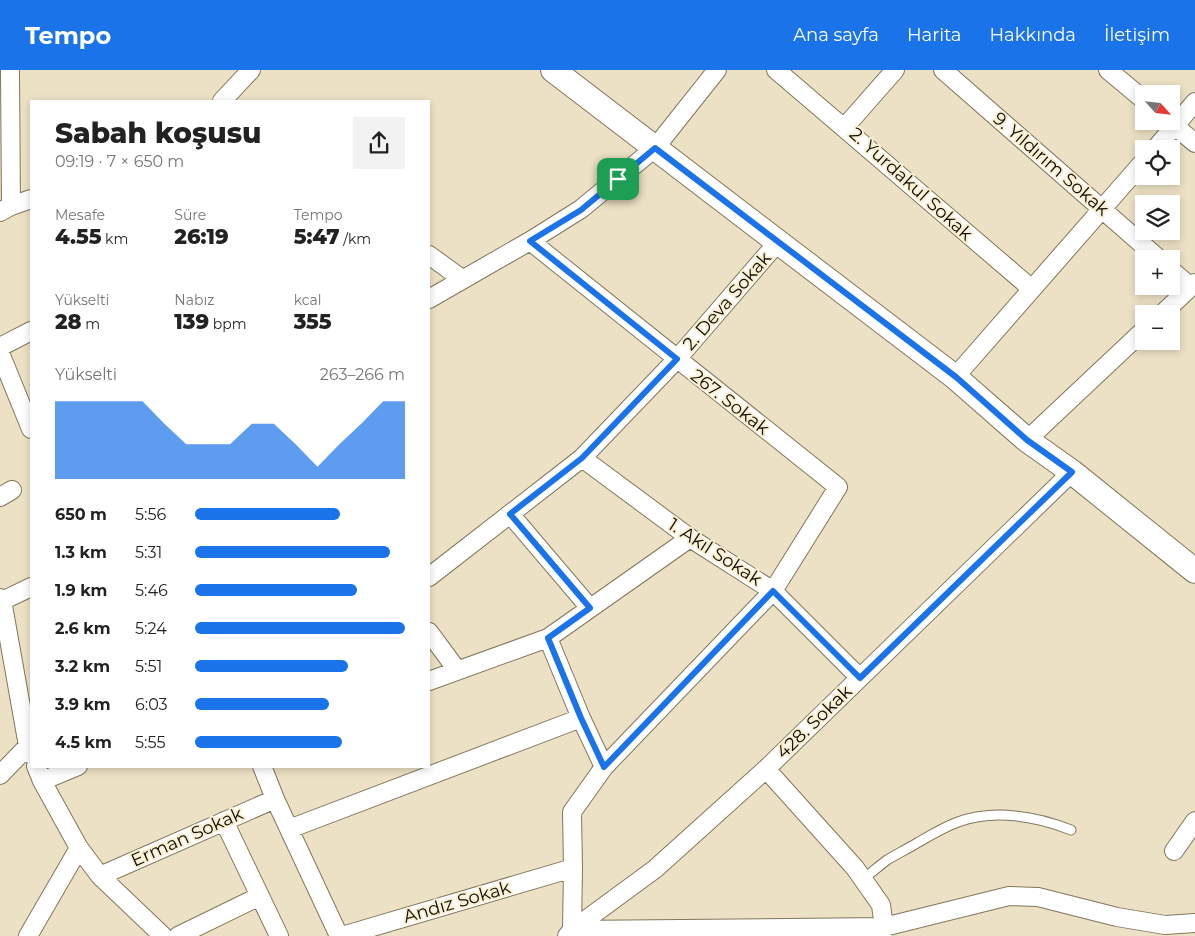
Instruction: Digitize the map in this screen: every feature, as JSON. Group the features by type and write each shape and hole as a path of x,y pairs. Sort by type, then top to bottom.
{"main road":[{"path":"553,70 956,377 1027,440 1072,472 1195,571"}],"street":[{"path":"10,70 6,209 30,199"},
{"path":"223,100 251,70"},
{"path":"430,298 581,210 655,148 718,70"},
{"path":"776,70 844,128"},
{"name":"2. Yurdakul Sokak","path":"895,70 844,128 1032,289"},
{"name":"9. Yıldırım Sokak","path":"943,70 1149,250"},
{"path":"1108,70 1135,92"},
{"path":"1180,116 1195,102"},
{"path":"1179,130 1195,143"},
{"path":"956,377 1135,171"},
{"name":"267. Sokak","path":"530,241 838,487 773,591"},
{"name":"2. Deva Sokak","path":"430,576 582,458 677,359 778,242"},
{"path":"430,256 462,279"},
{"path":"1172,305 1193,285 1180,276"},
{"path":"0,347 30,332"},
{"path":"1027,440 1135,338"},
{"path":"0,353 30,427"},
{"name":"1. Akıl Sokak","path":"582,458 690,538 773,591 860,678"},
{"name":"428. Sokak","path":"570,933 655,869 766,769 1072,472"},
{"path":"510,514 590,608"},
{"path":"430,681 548,638 690,538"},
{"path":"0,775 30,750 26,703 1,600 30,587"},
{"path":"570,933 573,868 572,812 604,767 773,591"},
{"path":"430,633 457,670"},
{"path":"548,638 581,718 604,767"},
{"path":"289,830 581,718"},
{"path":"67,768 39,773 79,848 100,876 164,936"},
{"name":"Andız Sokak","path":"263,768 289,830 341,936 573,868"},
{"path":"766,769 863,879 881,905 883,932"},
{"name":"Erman Sokak","path":"100,876 275,799"},
{"path":"224,821 279,936"},
{"path":"1174,850 1195,821"},
{"path":"28,936 79,848"},
{"path":"178,936 260,896"},
{"path":"555,936 570,933 883,932 1008,896 1038,897 1117,917 1165,925 1195,923"},
{"path":"570,933 590,936"}],"lane":[{"path":"863,879 887,860 959,821 999,815 1022,816 1038,819 1071,830"}],"route":[{"path":"655,148 956,377 1027,440 1072,472 860,678 773,591 604,767 581,718 548,638 590,608 510,514 582,458 677,359 530,241 581,210 618,179 655,148"}]}
